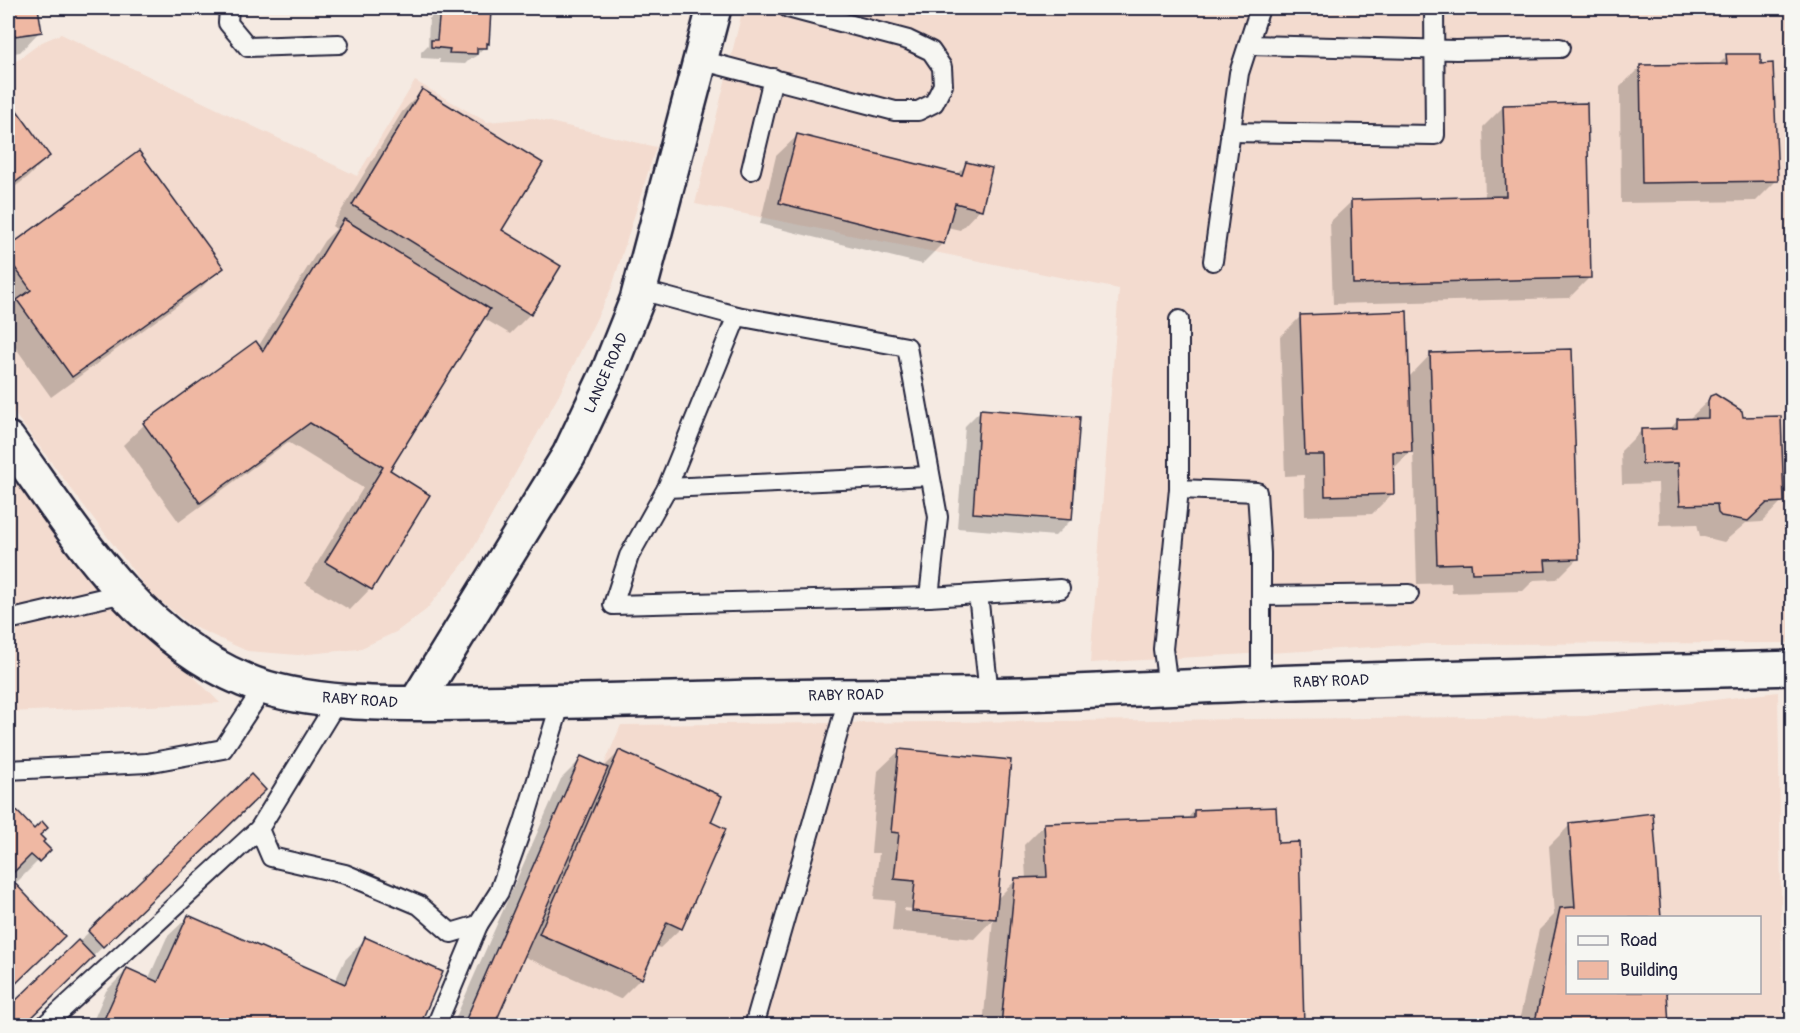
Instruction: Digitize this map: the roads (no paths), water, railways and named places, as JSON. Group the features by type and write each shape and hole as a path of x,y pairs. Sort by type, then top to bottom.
{"street":[{"name":"LANCE ROAD","path":"416,704 569,455 609,370 640,290 714,8"},
{"name":"RABY ROAD","path":"8,439 85,545 124,592 165,633 208,664 249,683 290,695 416,704 561,702 989,694 1261,683 1792,668"}],"lane":[{"path":"229,8 228,23 248,47 339,44"},
{"path":"700,60 895,111 918,111 934,103 943,85 942,68 931,51 908,40 788,8"},
{"path":"1213,261 1239,73 1260,8"},
{"path":"1230,132 1435,135 1434,8"},
{"path":"1248,45 1433,49 1560,48"},
{"path":"751,170 773,78"},
{"path":"640,290 737,316 907,347 938,517 929,597"},
{"path":"737,316 667,488 629,556 613,605 929,597 1060,589"},
{"path":"1168,687 1163,649 1179,489 1179,320"},
{"path":"667,488 929,476"},
{"path":"1179,489 1257,492 1261,553 1261,683"},
{"path":"8,620 124,592"},
{"path":"978,594 989,694"},
{"path":"1261,596 1409,594"},
{"path":"8,770 147,763 223,749 264,687"},
{"path":"754,1026 849,695"},
{"path":"44,1026 260,829 338,700"},
{"path":"436,1026 478,925 499,892 524,822 561,702"},
{"path":"260,829 271,857 345,874 419,905 451,933 478,925"}]}
